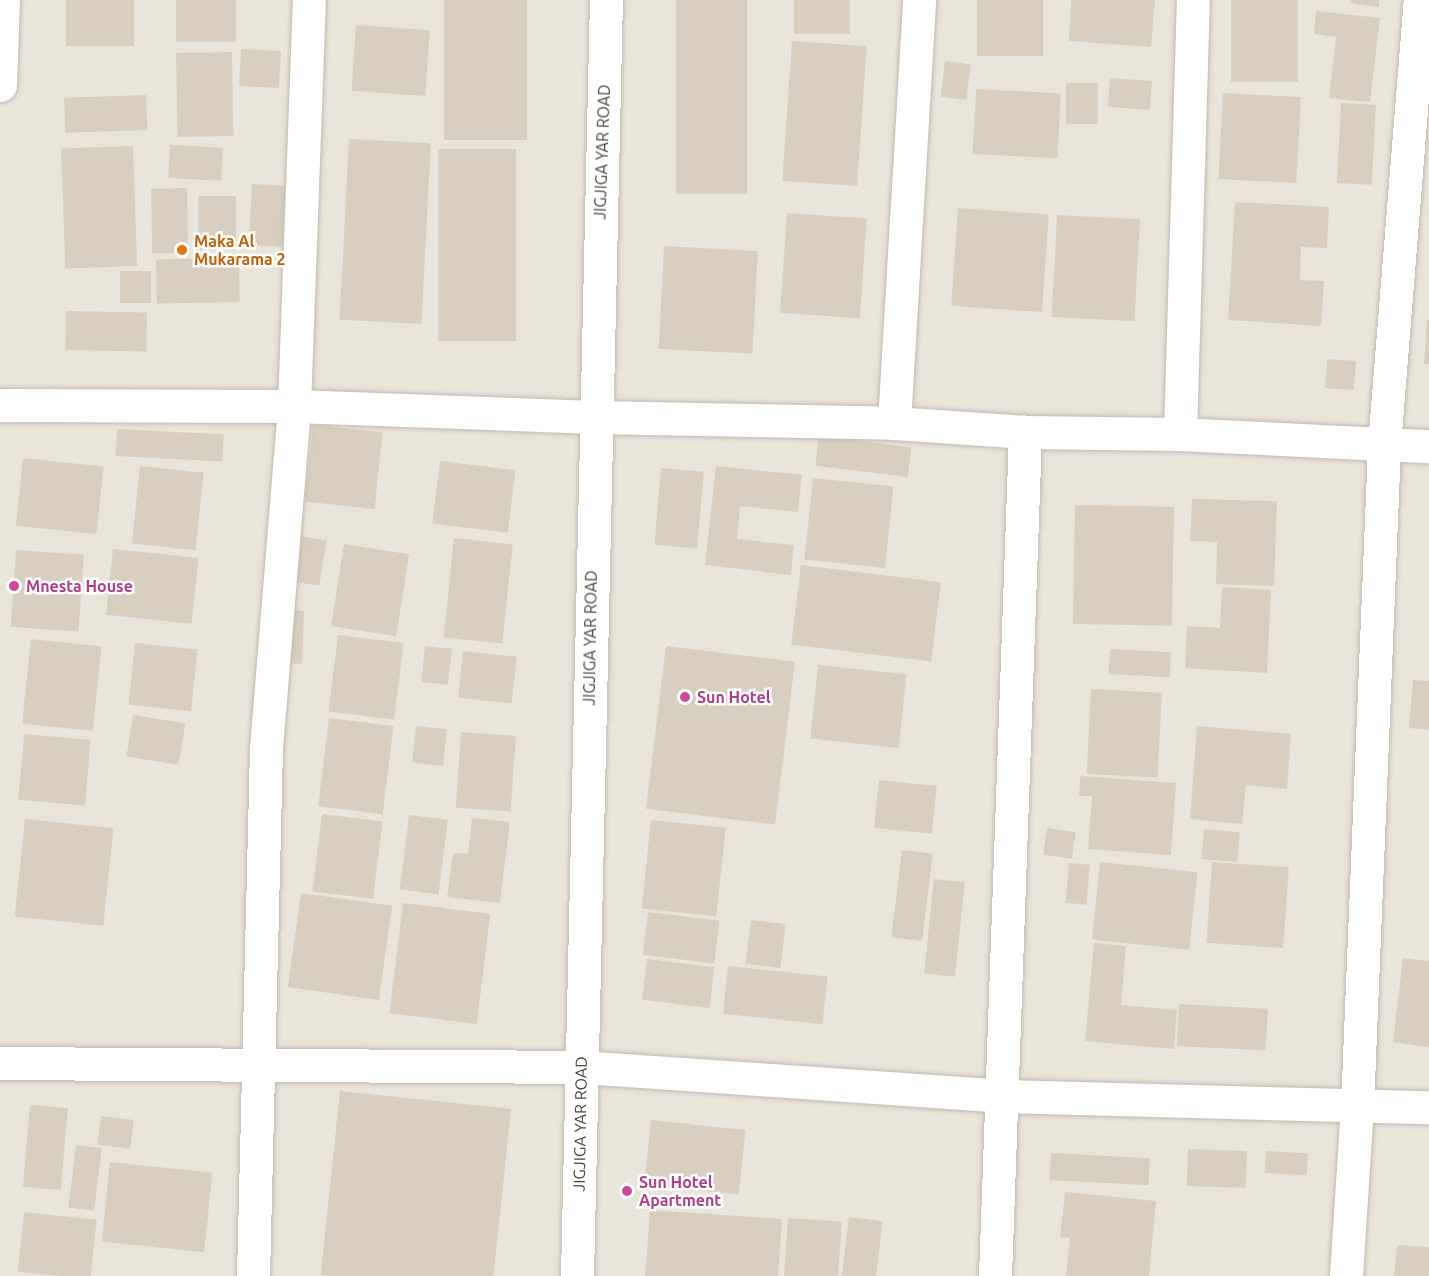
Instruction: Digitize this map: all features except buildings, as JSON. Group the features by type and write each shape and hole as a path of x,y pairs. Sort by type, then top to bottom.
{"street":[{"path":"0,85 3,0"},
{"path":"253,1276 261,1065 266,748 294,406 309,0"},
{"name":"JIGJIGA YAR ROAD","path":"578,1276 595,417 606,0"},
{"path":"894,423 919,0"},
{"path":"1180,434 1193,0"},
{"path":"1346,1276 1357,1107 1384,445 1420,0"},
{"path":"0,405 294,406 595,417 894,423 1024,432 1180,434 1429,446"},
{"path":"995,1276 1024,432"},
{"path":"0,1064 581,1067 1002,1096 1357,1107 1429,1107"}],"shaded area":[{"path":"0,0 1429,0 1429,1276 0,1276"}],"place":[{"name":"Maka Al Mukarama 2","path":"182,250"},
{"name":"Mnesta House","path":"14,586"},
{"name":"Sun Hotel","path":"685,697"},
{"name":"Sun Hotel Apartment","path":"627,1191"}]}
